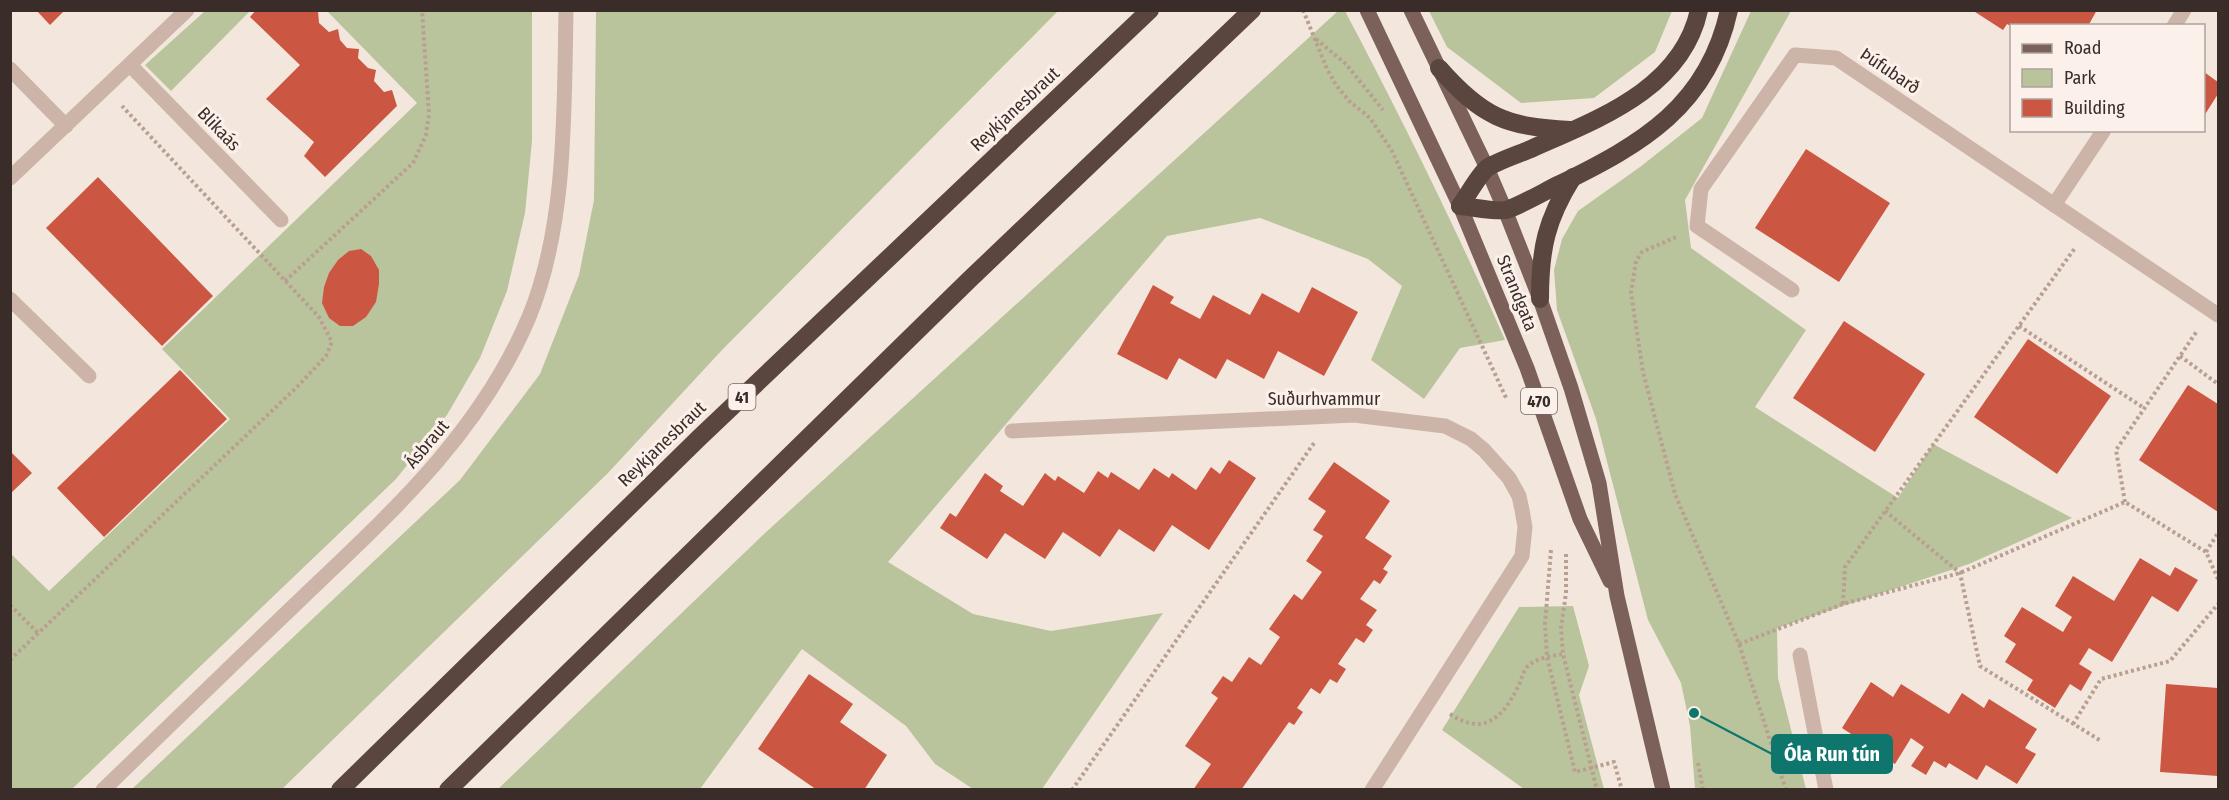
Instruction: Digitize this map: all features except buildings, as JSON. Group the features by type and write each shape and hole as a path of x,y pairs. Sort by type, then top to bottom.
{"highway":[{"name":"Reykjanesbraut","path":"340,789 699,438 1150,10"},
{"path":"448,789 961,288 1252,10"},
{"path":"1460,206 1487,168 1575,130 1651,87 1666,72 1689,38 1699,10"},
{"path":"1460,206 1505,210 1636,143 1681,106 1712,63 1724,33 1729,10"},
{"path":"1439,68 1476,105 1503,120 1519,126 1540,129 1575,130"},
{"path":"1540,299 1540,264 1545,237 1562,194 1573,177"}],"main road":[{"name":"Strandgata","path":"1367,10 1460,206 1527,368 1580,519 1617,596"},
{"name":"Strandgata","path":"1411,10 1505,210 1540,299 1570,388 1599,483 1617,596 1663,789"}],"street":[{"path":"10,178 187,10"},
{"name":"Ásbraut","path":"103,789 407,498 462,434 485,401 529,316 548,257 558,191 564,120 566,10"},
{"path":"2175,24 2184,10"},
{"name":"Þúfubarð","path":"1697,226 1701,189 1795,55 1836,58 2215,312"},
{"name":"Blikaás","path":"130,65 281,220"},
{"path":"10,69 66,126"},
{"path":"2054,204 2103,132"},
{"path":"1697,226 1792,290"},
{"path":"10,299 89,376"},
{"name":"Suðurhvammur","path":"1012,431 1354,415 1445,426 1459,432 1484,450 1509,478 1519,496 1525,527 1522,556 1372,789"},
{"path":"1800,655 1826,789"}],"path":[{"path":"285,281 413,163 426,135 429,114 422,10"},
{"path":"1303,10 1336,85 1370,118 1392,151 1510,406"},
{"path":"10,660 297,387 326,356 332,342 319,317 106,88"},
{"path":"1697,226 1642,252 1636,261 1631,293 1649,398 1675,494 1739,644 1786,789"},
{"path":"1843,604 1845,567 2089,228"},
{"path":"2215,312 2180,356 2116,450 2125,502 2206,552 2218,579"},
{"path":"2019,326 2144,408"},
{"path":"2180,356 2218,384"},
{"path":"1072,789 1333,416"},
{"path":"1739,644 1843,604 1960,573 2125,502"},
{"path":"1885,511 1960,573 1980,666 2101,741"},
{"path":"2206,552 2218,533"},
{"path":"1551,546 1545,624 1546,657 1575,772 1614,762 1622,789"},
{"path":"2073,724 2101,679 2170,661 2218,604"},
{"path":"10,605 39,634"},
{"path":"1429,700 1462,722 1484,724 1497,719 1527,667 1546,657 1563,654 1597,789"},
{"path":"1698,763 1703,789"}],"green space":[{"path":"205,11 250,11 171,91 145,65"},
{"path":"327,11 532,11 532,141 525,213 507,291 480,358 447,415 396,479 72,789 11,789 10,553 49,591 230,419 162,349 417,103"},
{"path":"596,11 1058,11 723,349 608,473 282,789 132,789 460,480 540,374 579,275 594,200"},
{"path":"1338,11 1345,11 1387,92 1448,215 1505,340 1460,348 1424,399 1371,360 1402,286 1368,259 1260,218 1167,236 888,562 973,614 1051,631 1163,613 1042,789 973,789 935,764 906,726 802,649 700,789 498,789 764,534"},
{"path":"1429,11 1672,11 1655,52 1594,98 1521,103 1447,47"},
{"path":"1751,11 1791,11 1685,200 1691,248 1806,330 1755,407 1898,498 1933,444 2072,518 1969,564 1777,628 1778,678 1806,789 1695,789 1690,726 1681,683 1648,620 1596,419 1557,310 1554,270 1562,239 1578,211 1640,167 1702,118"},
{"path":"1573,606 1589,666 1579,695 1604,789 1524,789 1442,730 1519,607"}],"place":[{"name":"Óla Run tún","path":"1694,713"}]}
